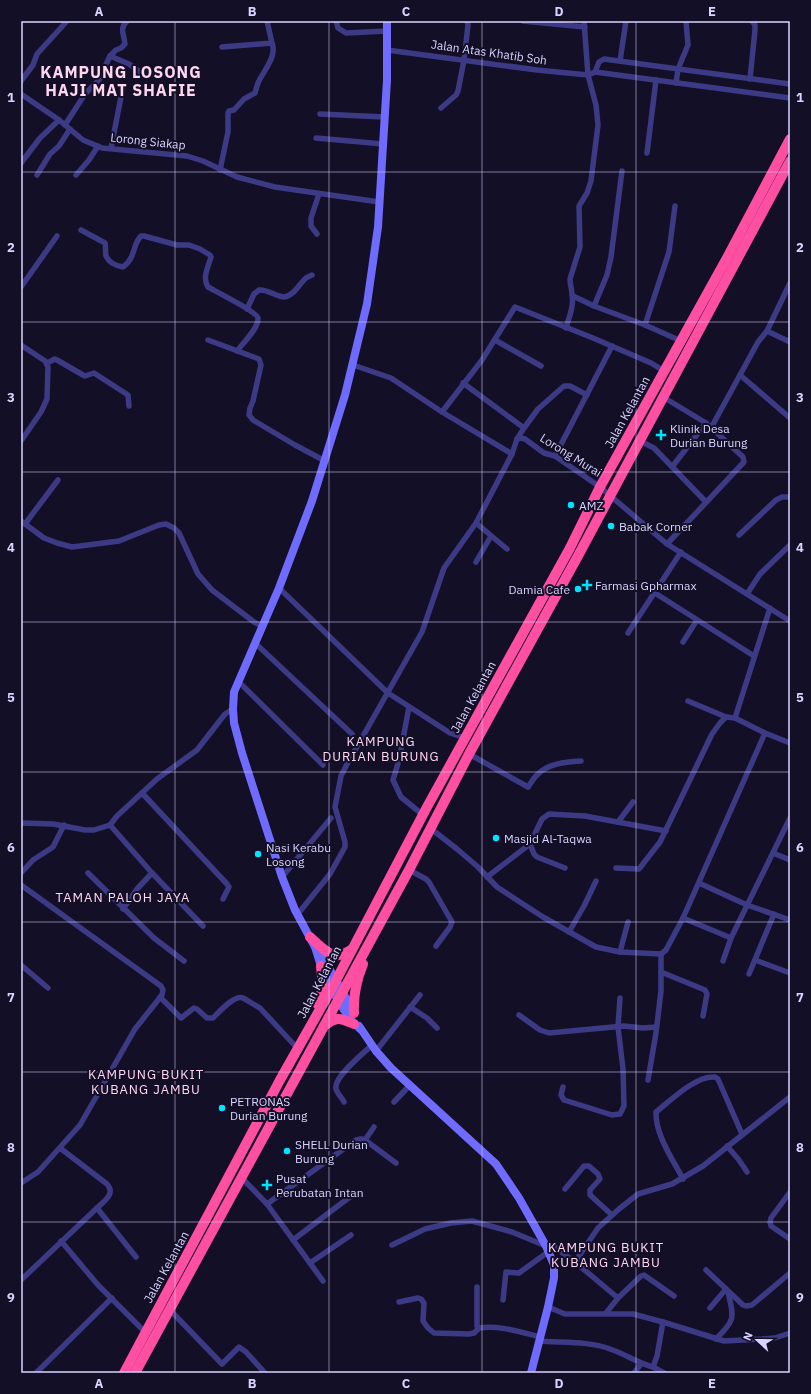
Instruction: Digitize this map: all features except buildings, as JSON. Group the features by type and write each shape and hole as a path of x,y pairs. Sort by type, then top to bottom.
{"highway":[{"name":"Jalan Kelantan","path":"135,1373 165,1307 298,1049 425,811 570,548 600,487 727,258 790,139"},
{"name":"Jalan Kelantan","path":"124,1373 145,1332 165,1306 178,1294 790,161"},
{"path":"425,811 441,795 447,796"},
{"path":"354,1013 353,1001 355,985 376,929"},
{"path":"310,937 334,955 341,955 351,950"},
{"path":"306,1034 323,988 321,966"},
{"path":"322,1027 332,1020 342,1019 357,1027"}],"street":[{"path":"21,81 33,65 37,54 67,21"},
{"path":"65,125 85,94 99,80 110,56 125,44 122,27 127,21"},
{"path":"220,170 228,132 228,113 229,111 238,107 244,99 255,93 258,83 272,57 274,48 267,21"},
{"path":"336,21 338,28 346,33 387,31"},
{"path":"334,984 321,966 315,947 297,915 282,877 242,753 234,723 233,709 234,692 279,588 312,501 353,365 367,304 378,227 383,144 387,21"},
{"path":"441,108 456,95 464,60 468,25 467,21"},
{"path":"524,21 585,24 588,75 596,105 598,125 591,181 587,193 579,206 580,247 570,283 572,311 566,328"},
{"path":"620,61 626,21"},
{"path":"676,83 678,69 688,45 686,21"},
{"path":"750,79 755,30 755,25 752,21"},
{"path":"222,47 272,43"},
{"name":"Jalan Atas Khatib Soh","path":"387,50 538,70 588,75"},
{"path":"110,56 129,64 143,74"},
{"path":"595,72 599,62 604,59 790,84"},
{"path":"588,75 595,72 790,98"},
{"path":"647,153 656,80"},
{"path":"111,148 123,87"},
{"name":"Lorong Siakap","path":"21,94 59,120 83,140 98,146 187,156 236,177 275,187 379,202"},
{"path":"320,114 384,117"},
{"path":"21,163 40,138 59,120"},
{"path":"37,175 50,154 60,146 70,129"},
{"path":"316,138 342,142 383,144"},
{"path":"76,175 89,160 98,146"},
{"path":"594,306 607,275 611,257 622,171"},
{"path":"317,234 311,226 311,218 320,194"},
{"path":"645,325 668,252 675,206"},
{"path":"81,230 104,243 106,248 106,256 110,262 117,266 123,267 127,264 132,256 138,239 141,236 177,245 189,245 210,255 205,278 205,282 208,287 257,315 258,318 251,334 237,351"},
{"path":"21,287 57,236"},
{"path":"247,309 254,294 259,290 264,290 283,297 288,296 305,278 312,275"},
{"path":"711,428 758,342 767,331 790,283"},
{"path":"572,296 645,325 680,341"},
{"path":"442,412 482,360 515,307 612,346 651,363 664,371"},
{"path":"767,331 790,342"},
{"path":"208,340 259,359 260,361 253,401 249,415 253,420 325,461"},
{"path":"495,340 541,366"},
{"path":"21,346 47,364"},
{"path":"555,456 612,346"},
{"path":"47,364 55,359 86,376 94,373 128,395 129,406"},
{"path":"21,441 41,412 47,399 47,364"},
{"path":"353,365 391,378 442,412 512,454"},
{"path":"740,375 790,418"},
{"path":"464,383 524,428"},
{"path":"297,915 330,874 345,847 345,842 335,807 341,776 422,632 444,568 476,523 512,454 517,439 538,409 564,386 570,386 587,395"},
{"path":"663,397 706,423 743,457 744,460 744,462 667,544"},
{"path":"672,467 706,423"},
{"name":"Lorong Murai","path":"517,439 525,439 544,453 555,456 600,487 667,544 790,621"},
{"path":"640,441 654,448 706,502"},
{"path":"58,480 23,522 44,538 72,547 119,541 159,525 166,524 174,528 179,533 198,574 207,585 254,622 262,626"},
{"path":"739,535 776,500 782,497 790,498"},
{"path":"476,523 507,549"},
{"path":"476,562 491,536"},
{"path":"747,594 760,574 790,545"},
{"path":"628,633 681,552"},
{"path":"279,588 388,693 450,734 465,738"},
{"path":"654,593 754,656"},
{"path":"734,718 770,608"},
{"path":"683,642 697,620"},
{"path":"255,643 352,734"},
{"path":"239,682 323,765"},
{"path":"688,701 726,717 734,718 790,744"},
{"path":"409,707 399,760 393,780 401,797 413,808 425,811"},
{"path":"21,823 64,825 85,830 94,830 110,825 117,816 157,779 197,750 225,714 233,709"},
{"path":"616,868 636,870 641,868 660,842 712,734 726,717"},
{"path":"430,828 457,849 497,887 543,917 596,947 620,952 661,954 666,950 683,918 764,733"},
{"path":"469,754 528,787 538,773 552,765 567,762 581,762"},
{"path":"142,793 227,884 229,887 228,891 223,899"},
{"path":"618,822 633,802"},
{"path":"487,877 530,844 542,819 549,814 585,816 666,831"},
{"path":"282,877 331,818"},
{"path":"723,961 731,938 790,818"},
{"path":"21,873 33,860 54,847 64,825"},
{"path":"110,825 152,873 203,926"},
{"path":"530,844 536,857 565,868"},
{"path":"773,853 790,860"},
{"path":"408,870 429,882 452,922 436,946"},
{"path":"88,873 154,938 184,961"},
{"path":"123,909 137,889 152,873"},
{"path":"569,932 596,882"},
{"path":"699,883 747,905 790,920"},
{"path":"21,885 161,986 164,990 136,1028 80,1125 38,1172 21,1183"},
{"path":"749,974 774,914"},
{"path":"683,918 731,938"},
{"path":"620,952 628,922"},
{"path":"315,947 321,954 334,984 357,1027 374,1048 410,1086 467,1136 496,1164 519,1198 547,1249 554,1265 554,1278 531,1373"},
{"path":"648,1080 661,991 661,954"},
{"path":"755,960 790,973"},
{"path":"21,965 48,988"},
{"path":"661,972 705,990 706,994 703,1016"},
{"path":"340,995 354,1013 357,1027"},
{"path":"344,1102 335,1087 346,1068 374,1048 420,995"},
{"path":"160,997 181,1018 194,1008 207,1018 213,1018 232,1000 240,997 243,998 260,1008 298,1049"},
{"path":"563,1087 561,1095 564,1100 612,1115 620,1114 624,1106 623,1069 618,1027 620,998"},
{"path":"410,1006 427,1018 437,1028"},
{"path":"519,1015 540,1030 549,1034 629,1025 643,1028 656,1026"},
{"path":"683,1179 660,1133 656,1112 684,1090 703,1079 715,1077 718,1079 742,1134"},
{"path":"394,1102 410,1086"},
{"path":"575,1262 596,1231 612,1215 638,1194 672,1184 683,1179 708,1163 727,1146 790,1097"},
{"path":"365,1140 374,1127"},
{"path":"267,1204 356,1140 365,1140 396,1163"},
{"path":"727,1146 747,1172"},
{"path":"21,1280 97,1208 111,1192 111,1188 60,1148"},
{"path":"565,1189 584,1166 589,1166 598,1174 600,1179 590,1190 590,1195 612,1215"},
{"path":"241,1177 267,1204 323,1281"},
{"path":"790,1192 771,1218 770,1222 771,1226 790,1239"},
{"path":"293,1240 355,1193"},
{"path":"97,1208 136,1256"},
{"path":"392,1245 425,1229 451,1223 472,1221 512,1232 547,1249"},
{"path":"310,1263 351,1235"},
{"path":"61,1241 98,1285 145,1332"},
{"path":"503,1300 506,1272 519,1273 547,1249 553,1246 575,1262 618,1298"},
{"path":"706,1270 743,1305 749,1306 790,1273"},
{"path":"606,1313 618,1298 641,1276 644,1275 674,1296"},
{"path":"477,1287 477,1326 479,1328"},
{"path":"710,1308 727,1290"},
{"path":"716,1339 730,1324 733,1313 727,1290"},
{"path":"36,1373 112,1298"},
{"path":"399,1302 418,1298 422,1299 424,1303 423,1321 434,1333 468,1334 474,1333 479,1328 491,1326 513,1330 540,1339 598,1346 610,1349 664,1373"},
{"path":"165,1307 222,1364 239,1347 246,1352 265,1373"},
{"path":"548,1307 565,1314 633,1314 716,1339 730,1341 775,1338 790,1333"},
{"path":"653,1367 657,1356 663,1322"},
{"path":"634,1373 641,1364"}],"place":[{"name":"Klinik Desa Durian Burung","path":"661,435"},
{"name":"AMZ","path":"571,505"},
{"name":"Babak Corner","path":"611,526"},
{"name":"Farmasi Gpharmax","path":"587,585"},
{"name":"Damia Cafe","path":"578,589"},
{"name":"Masjid Al-Taqwa","path":"496,838"},
{"name":"Nasi Kerabu Losong","path":"258,854"},
{"name":"PETRONAS Durian Burung","path":"222,1108"},
{"name":"SHELL Durian Burung","path":"287,1151"},
{"name":"Pusat Perubatan Intan","path":"267,1185"}],"district":[{"name":"KAMPUNG LOSONG HAJI MAT SHAFIE","path":"121,81"},
{"name":"KAMPUNG DURIAN BURUNG","path":"381,748"},
{"name":"TAMAN PALOH JAYA","path":"123,897"},
{"name":"KAMPUNG BUKIT KUBANG JAMBU","path":"146,1082"},
{"name":"KAMPUNG BUKIT KUBANG JAMBU","path":"606,1254"}]}
